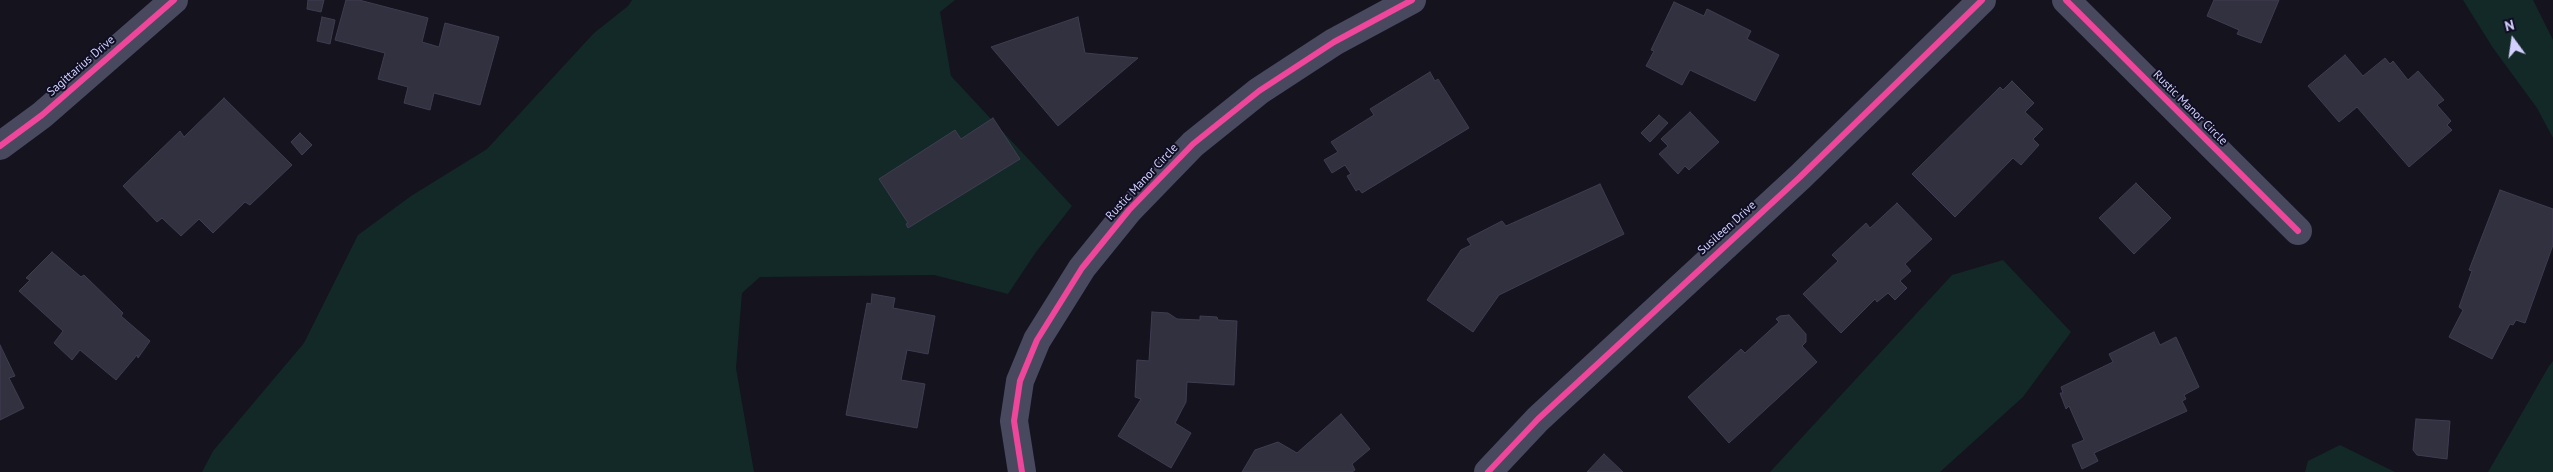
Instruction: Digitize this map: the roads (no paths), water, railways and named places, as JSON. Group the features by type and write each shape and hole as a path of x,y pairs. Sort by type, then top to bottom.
{"street":[{"name":"Sagittarius Drive","path":"0,146 42,115 174,0"},
{"name":"Rustic Manor Circle","path":"1022,472 1014,421 1020,380 1037,340 1082,268 1129,210 1193,144 1259,90 1334,42 1412,0"},
{"name":"Susileen Drive","path":"1488,472 1538,418 1800,177 1982,0"},
{"name":"Rustic Manor Circle","path":"2066,0 2298,232"}]}
